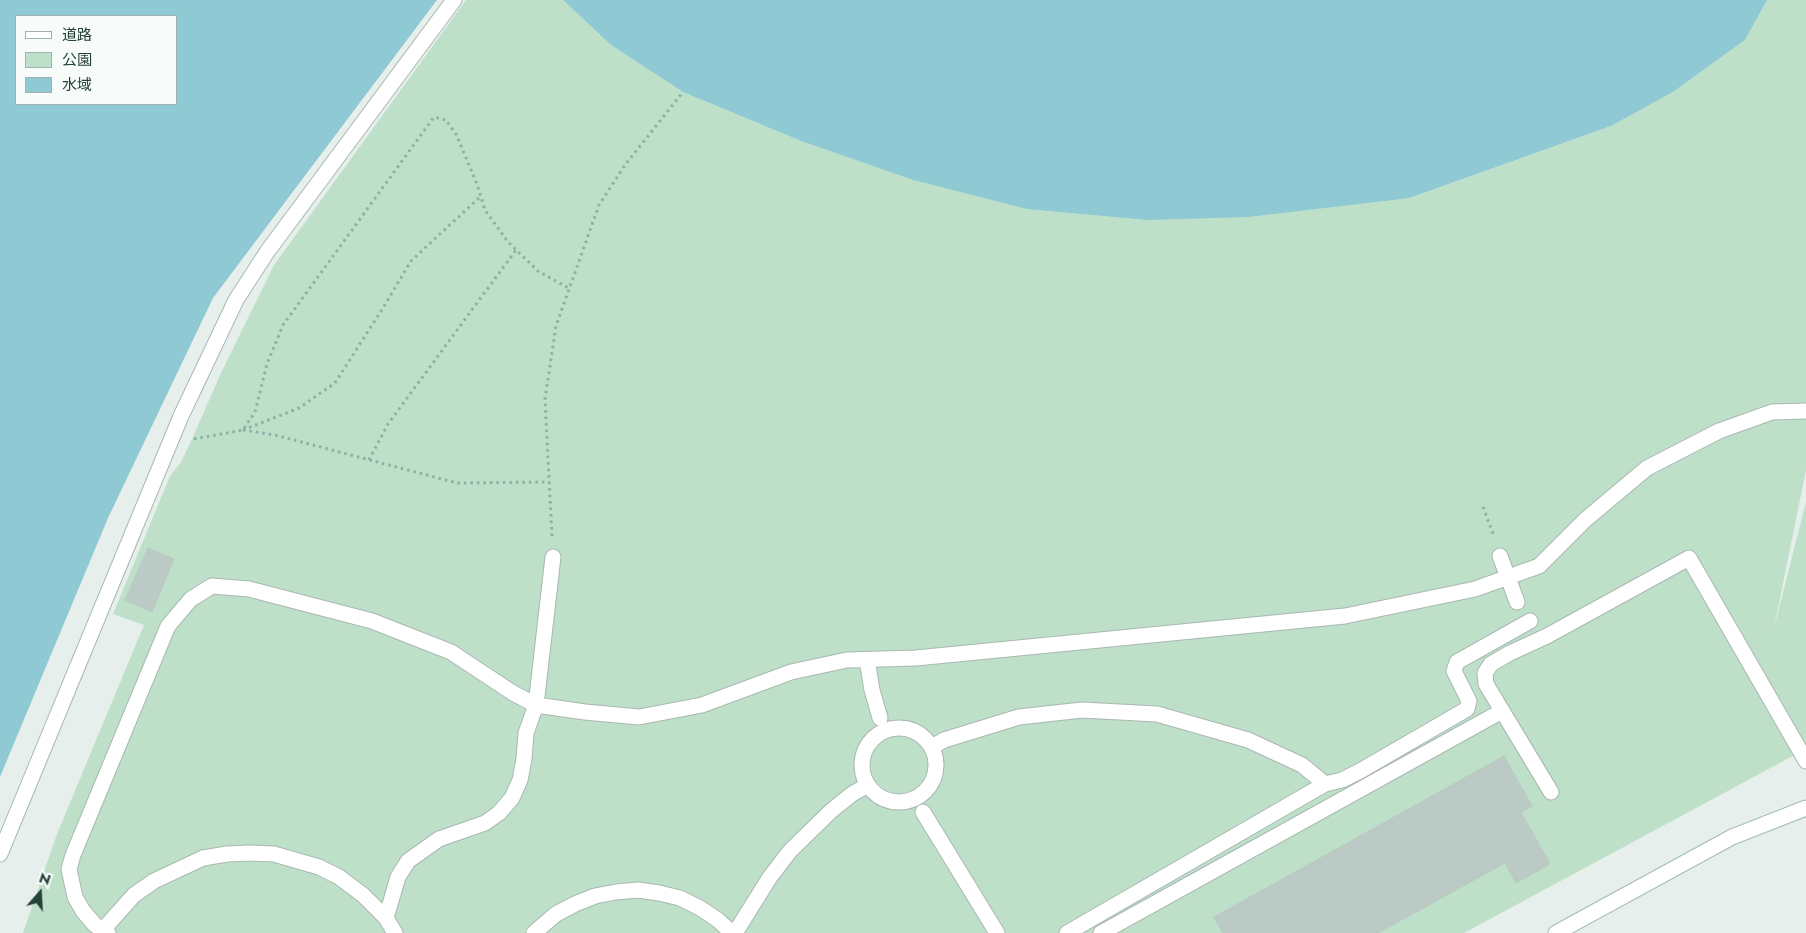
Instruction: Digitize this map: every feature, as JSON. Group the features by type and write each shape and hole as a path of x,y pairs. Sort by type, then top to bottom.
{"street":[{"path":"0,854 151,504 169,444 236,300 266,252 454,0"},
{"path":"395,933 386,918 363,895 339,877 319,867 274,854 227,854 204,858 154,880 134,895 103,932 83,911 75,896 69,869 73,855 168,626 191,599 212,586 250,590 372,621 451,652 513,693 536,705 639,717 702,705 791,672 847,660 916,658 1345,616 1475,589 1539,566 1586,520 1647,468 1720,431 1772,412 1806,411"},
{"path":"1500,556 1517,602"},
{"path":"386,918 398,877 408,861 439,839 485,823 512,798 520,780 526,733 536,705 553,557"},
{"path":"1551,792 1486,684 1485,673 1492,664 1689,558 1806,761"},
{"path":"1067,933 1325,784 1342,780 1360,771 1467,709 1469,701 1454,671 1457,662 1530,621"},
{"path":"866,660 880,718"},
{"path":"932,747 944,740 1019,717 1082,710 1157,714 1248,740 1302,766 1325,784"},
{"path":"1101,933 1502,711"},
{"path":"895,728 908,728 928,740 932,747 937,762 936,775 931,786 923,795 900,803 887,800 876,794 868,785 863,773 862,761 866,748 872,738 883,731 895,728"},
{"path":"534,933 556,914 575,904 602,894 638,890 659,893 687,902 718,920 734,933 770,877 790,851 852,794 868,785"},
{"path":"1556,933 1732,836 1806,808"},
{"path":"923,812 997,933"}],"path":[{"path":"553,557 545,399 556,326 599,205 625,165 683,92"},
{"path":"243,430 255,412 267,364 283,325 434,117 446,120 456,134 477,184 485,210 516,250 538,271 570,289"},
{"path":"169,444 243,430 300,408 335,383 411,260 481,196"},
{"path":"369,460 388,424 516,250"},
{"path":"243,430 275,435 457,483 549,482"},
{"path":"1483,507 1500,556"}],"green space":[{"path":"466,0 563,0 611,45 683,92 801,141 910,179 1411,198 1611,126 1673,92 1745,40 1767,0 1806,0 1806,470 1774,628 1806,502 1806,760 1802,751 1464,933 23,933 57,834 144,625 113,614 170,476 181,462 220,375 274,265"}],"water":[{"path":"0,0 437,0 213,298 108,518 0,777"},
{"path":"563,0 1767,0 1745,40 1673,92 1611,126 1410,198 1248,217 1148,220 1027,209 910,179 801,141 683,92 611,45"}],"building":[{"path":"148,548 174,559 152,612 125,600"},
{"path":"1504,756 1532,806 1521,812 1550,864 1516,883 1505,863 1378,933 1223,933 1214,917"}]}
